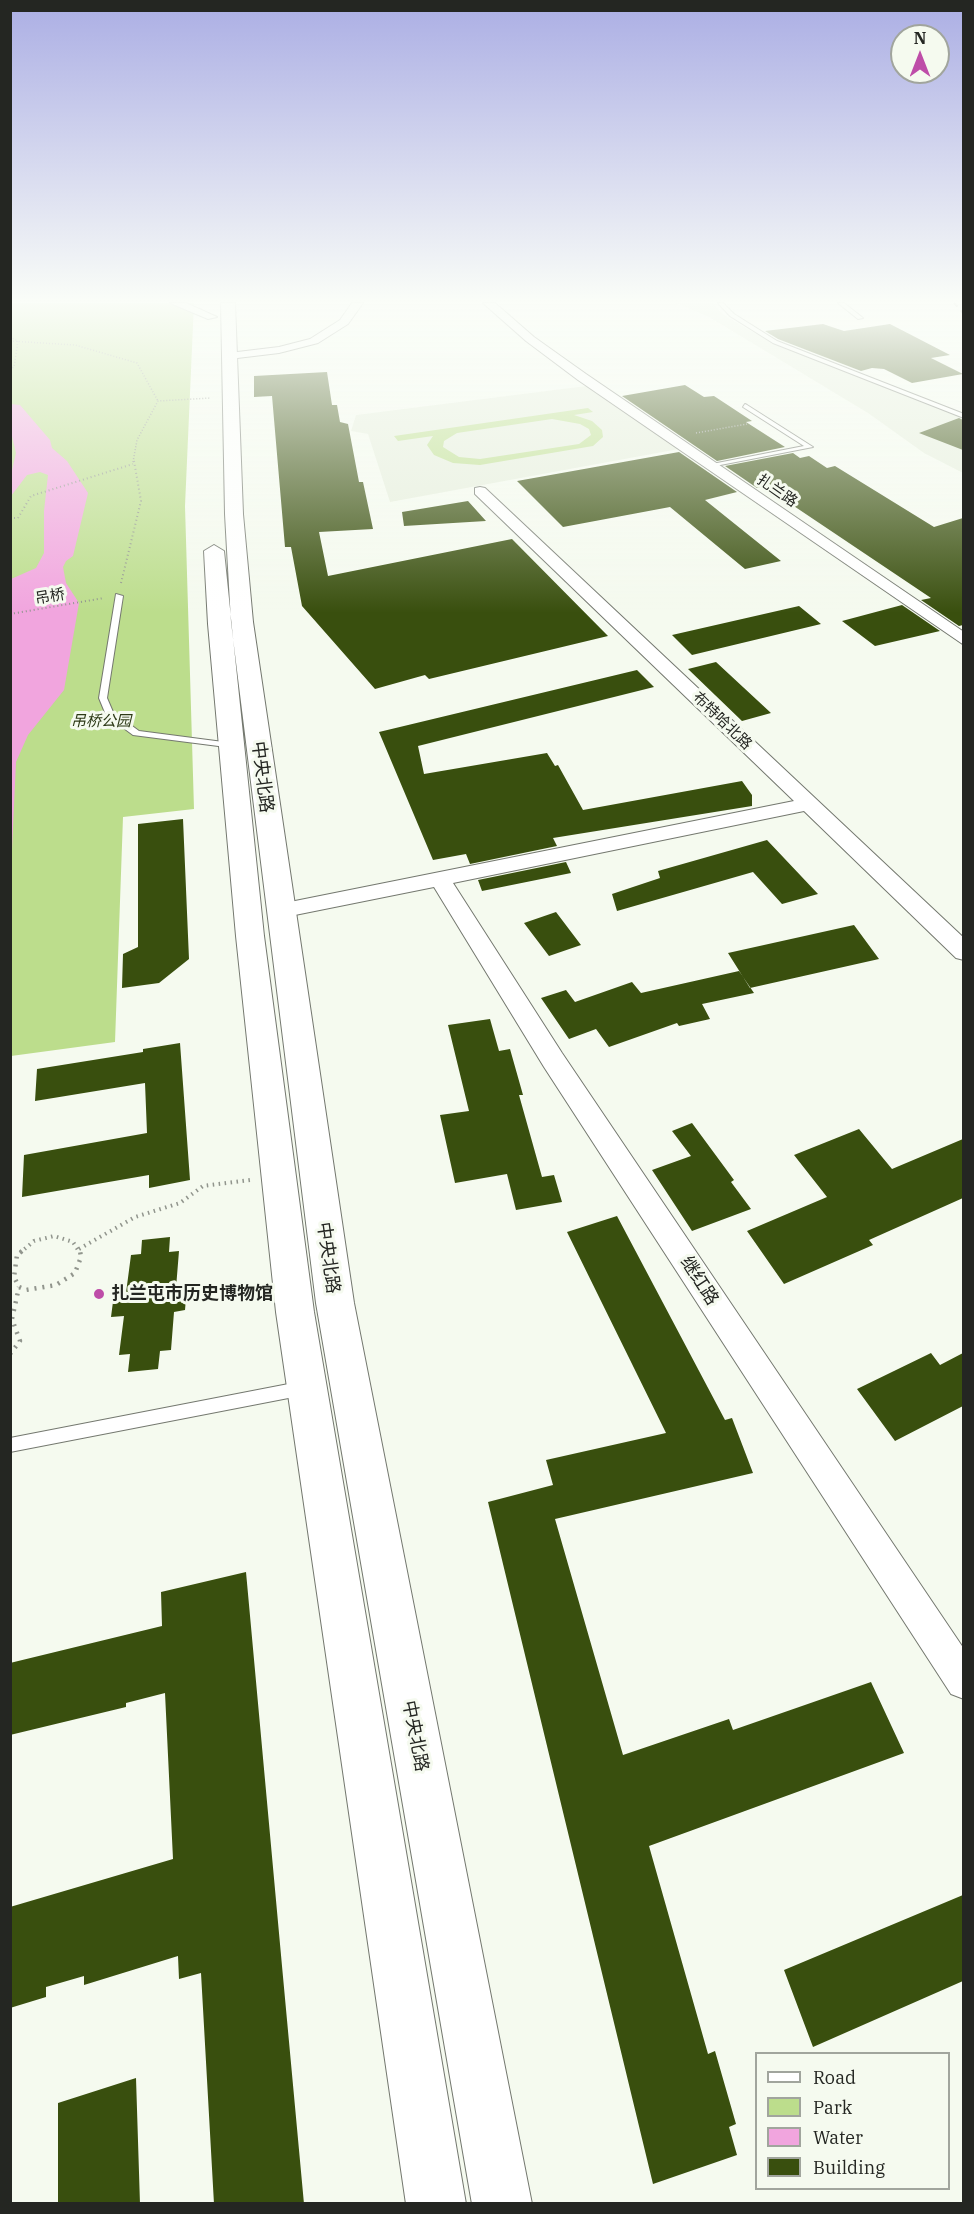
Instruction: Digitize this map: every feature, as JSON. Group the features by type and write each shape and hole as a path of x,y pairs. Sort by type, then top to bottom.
{"main road":[{"name":"中央北路","path":"212,406 214,564 250,936 279,1176 307,1388 436,2204"},
{"name":"中央北路","path":"231,406 240,602 280,911 335,1303 501,2204"}],"street":[{"name":"扎兰路","path":"625,406 963,640"},
{"name":"布特哈北路","path":"480,491 963,952"},
{"path":"280,911 810,804"},
{"name":"继红路","path":"440,879 553,1060 963,1681"}],"lane":[{"path":"712,466 810,447 745,406"},
{"path":"938,406 963,416"},
{"path":"119,596 103,698 109,713 136,733 231,746"},
{"path":"10,1445 307,1388"}],"path":[{"path":"119,596 123,565 141,501 133,464 137,440 156,406"},
{"path":"671,438 767,421"},
{"path":"10,518 18,518 31,496 94,474 133,464"},
{"name":"吊桥","path":"10,614 92,600"},
{"path":"79,1249 135,1217 180,1203 203,1186 279,1176"},
{"path":"10,1354 20,1341 12,1319 19,1287 14,1277 17,1255 34,1241 54,1236 64,1238 79,1249"},
{"path":"19,1287 26,1290 56,1285 66,1280 80,1265 79,1249"}],"shaded area":[{"path":"425,406 616,406 679,449 390,502 368,434 351,431 356,415"},
{"path":"857,406 946,406 963,413 963,473 924,453"}],"green space":[{"name":"吊桥公园","path":"10,406 189,406 185,506 194,809 123,817 115,1042 11,1056"},
{"path":"588,408 593,412 574,415 592,421 602,430 603,437 593,446 480,465 453,463 434,455 427,445 433,436 398,441 394,436","holes":["552,419 580,424 589,429 591,435 579,444 480,459 459,457 443,447 444,441 457,433"]}],"water":[{"path":"10,406 21,406 50,440 52,448 67,461 88,493 73,556 66,561 63,567 66,583 79,603 64,690 28,735 16,762 11,871 11,579 36,568 44,553 44,511 48,475 40,472 27,475 11,496 11,475 16,453 11,432"}],"building":[{"path":"273,406 337,406 340,422 348,424 359,482 363,482 373,529 319,532 328,576 512,539 608,636 429,679 425,675 375,689 302,606 291,547 285,547"},
{"path":"637,406 730,406 752,421 746,422 785,447 717,461"},
{"path":"959,418 963,420 963,450 919,433"},
{"path":"679,452 737,492 705,500 781,561 745,569 670,507 563,527 517,481"},
{"path":"793,453 800,458 809,456 827,468 835,466 934,527 963,518 963,625 959,626 921,600 931,598 764,486 757,488 725,466"},
{"path":"468,501 486,521 404,526 402,512"},
{"path":"902,605 940,631 875,646 842,621"},
{"path":"799,606 821,624 692,655 672,635"},
{"path":"716,662 771,713 742,721 688,669"},
{"path":"637,670 654,687 418,746 424,774 547,753 555,766 558,765 583,810 742,781 752,795 752,806 553,838 557,846 470,864 466,854 433,860 379,732"},
{"path":"183,819 189,959 159,983 122,988 123,954 138,947 138,824"},
{"path":"767,840 818,894 782,904 753,872 617,911 612,894 660,878 658,871"},
{"path":"566,862 571,873 482,891 478,880"},
{"path":"556,912 581,945 549,956 524,923"},
{"path":"854,925 879,959 750,988 728,953"},
{"path":"739,971 754,993 702,1004 710,1019 679,1026 677,1023 609,1047 596,1029 569,1039 541,998 566,990 575,1002 632,982 641,993"},
{"path":"490,1019 499,1051 510,1049 523,1095 519,1095 542,1177 554,1175 562,1202 516,1210 507,1174 455,1183 440,1115 469,1111 448,1025"},
{"path":"180,1043 190,1180 149,1188 149,1175 22,1197 24,1155 147,1133 145,1083 35,1101 37,1069 143,1052 143,1049"},
{"path":"692,1123 734,1180 731,1182 751,1209 692,1231 652,1170 691,1156 672,1131"},
{"path":"859,1129 892,1169 963,1139 963,1198 869,1240 873,1245 784,1284 747,1231 827,1197 794,1155"},
{"path":"617,1216 725,1420 732,1418 753,1473 555,1519 623,1755 729,1719 733,1730 871,1682 904,1753 649,1846 708,2054 715,2051 736,2124 729,2127 737,2155 653,2184 488,1502 553,1485 546,1460 666,1433 567,1232"},
{"path":"170,1237 169,1252 179,1251 176,1288 187,1287 185,1310 174,1312 171,1350 160,1351 158,1369 128,1372 130,1354 119,1355 124,1316 111,1317 114,1294 126,1293 131,1255 141,1254 142,1240"},
{"path":"931,1353 940,1365 963,1353 963,1406 895,1441 857,1389"},
{"path":"246,1572 304,2204 214,2204 201,1973 179,1979 178,1956 84,1985 84,1976 46,1987 46,1997 10,2008 10,1907 173,1859 165,1693 126,1703 126,1707 10,1735 10,1663 162,1626 161,1592"},
{"path":"963,1895 963,1981 813,2047 784,1970"},
{"path":"136,2078 140,2204 58,2204 58,2103"}],"place":[{"name":"扎兰屯市历史博物馆","path":"99,1294"}]}
